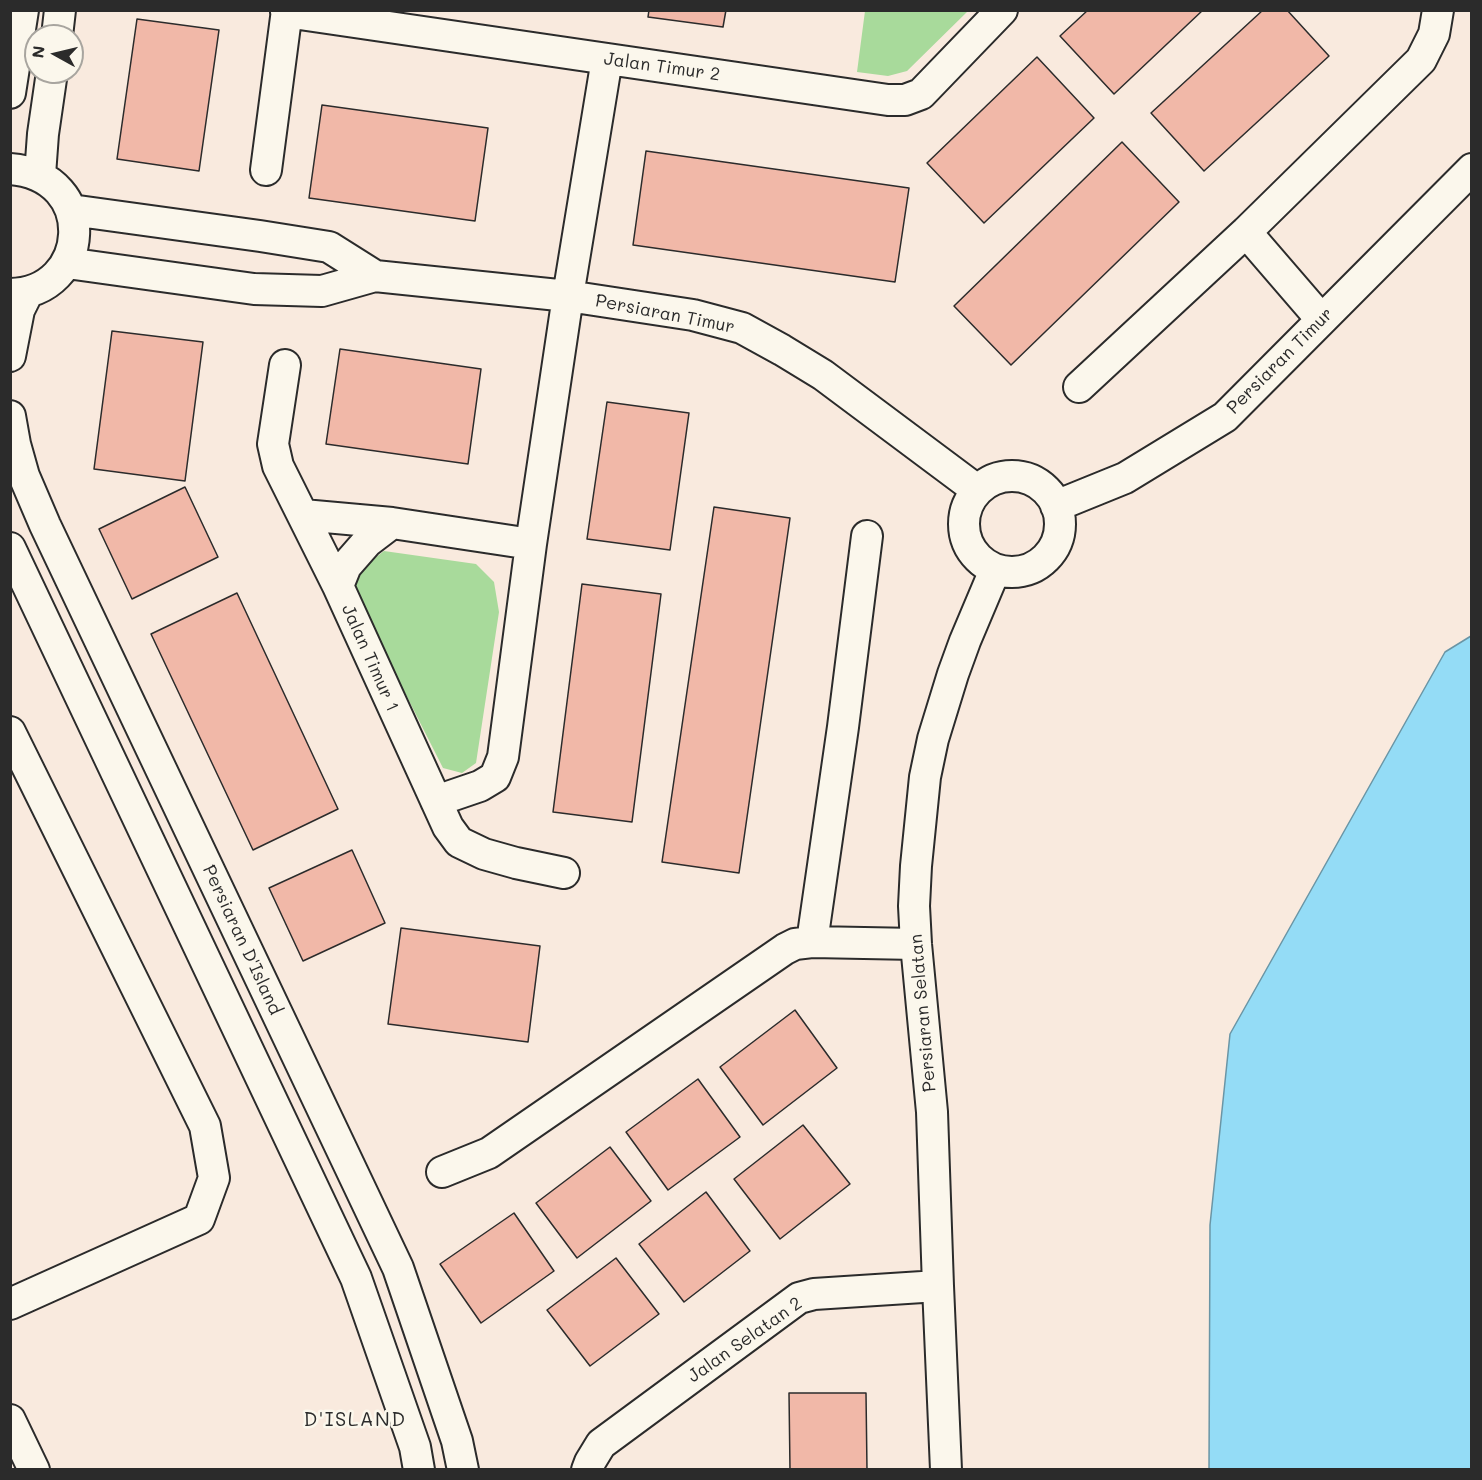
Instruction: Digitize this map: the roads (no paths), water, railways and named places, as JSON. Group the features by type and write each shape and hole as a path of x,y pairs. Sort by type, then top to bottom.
{"street":[{"path":"10,93 23,10"},
{"name":"Jalan Timur 2","path":"287,11 888,100 904,100 921,94 1002,10"},
{"path":"1078,387 1246,232 1421,60 1434,34 1438,10"},
{"path":"266,170 287,11"},
{"path":"436,801 480,786 495,777 503,757 531,544 568,296 607,59"},
{"path":"40,175 50,84"},
{"path":"10,169 26,170 54,184 64,196 71,210 75,236 67,263 57,276 43,286 19,293 19,310 10,356"},
{"name":"Persiaran Timur","path":"1056,506 1125,478 1225,417 1472,169"},
{"path":"71,210 329,247 375,276"},
{"path":"1246,232 1321,319"},
{"path":"67,263 254,289 322,291 375,276"},
{"name":"Persiaran Timur","path":"375,276 568,296 693,315 742,328 823,375 977,490"},
{"name":"Jalan Timur 1","path":"285,365 273,444 278,466 338,586 448,826 459,842 484,854 564,873"},
{"name":"Persiaran D'Island","path":"10,416 24,476 45,525 398,1268 457,1441 463,1470"},
{"path":"1005,476 1021,477 1036,482 1048,493 1056,506 1060,522 1058,537 1051,552 1040,563 1026,570 1011,572 995,570 981,561 971,550 965,536 964,519 968,504 977,490 990,481 1005,476"},
{"path":"303,515 392,523 531,544"},
{"path":"338,586 346,566 367,542 392,523"},
{"path":"812,942 843,727 867,536"},
{"path":"10,548 356,1278 415,1447 419,1470"},
{"name":"Persiaran Selatan","path":"946,1470 932,1112 914,906 916,866 925,777 942,706 964,641 995,570"},
{"path":"10,732 205,1126 214,1178 199,1219 10,1304"},
{"path":"442,1172 489,1154 795,944 812,942 916,944"},
{"name":"Jalan Selatan 2","path":"587,1470 601,1444 799,1298 814,1294 938,1286"},
{"path":"10,1420 34,1470"}],"water":[{"path":"1471,636 1471,1469 1209,1469 1210,1225 1230,1034 1445,652"}],"district":[{"name":"D'ISLAND","path":"355,1420"}]}
